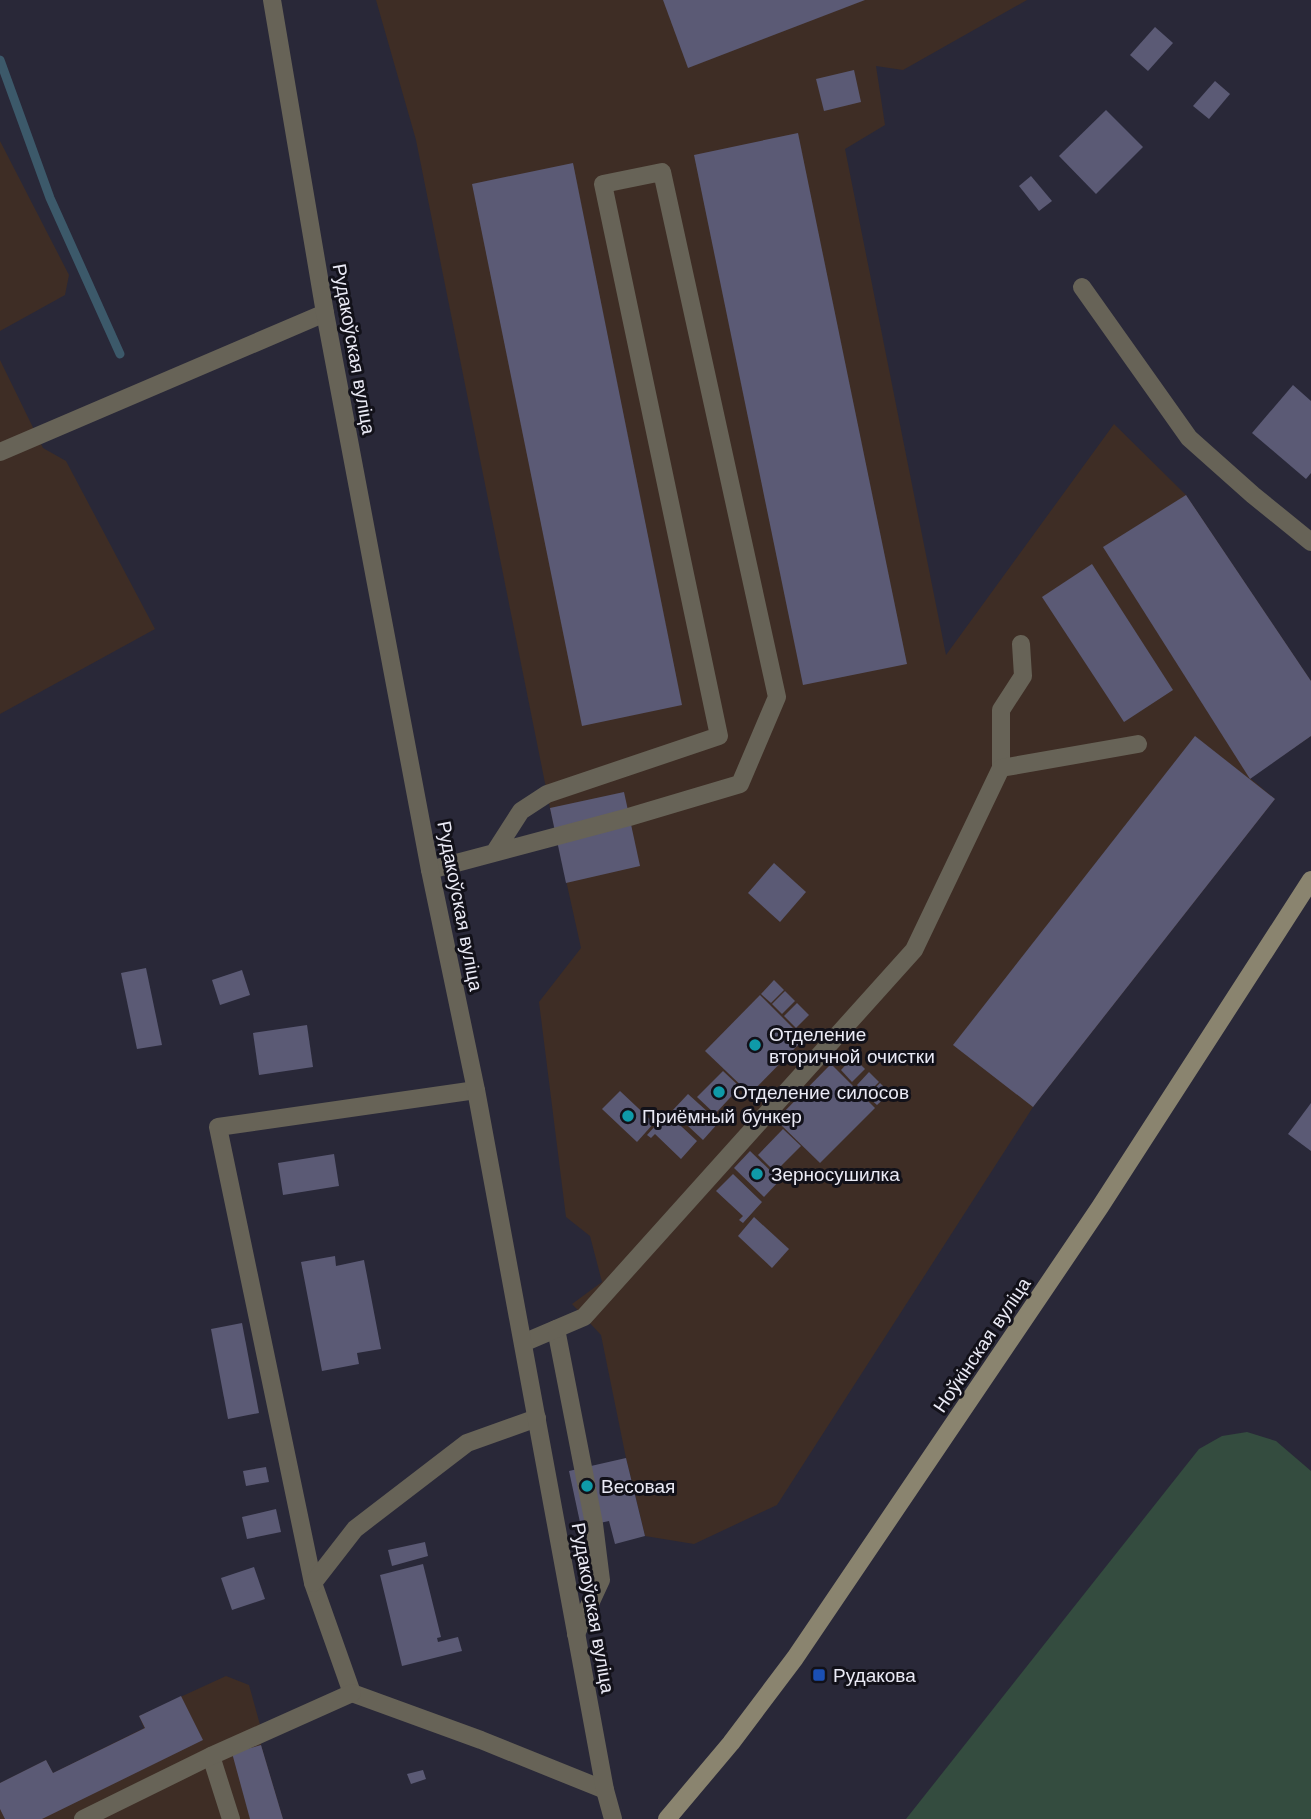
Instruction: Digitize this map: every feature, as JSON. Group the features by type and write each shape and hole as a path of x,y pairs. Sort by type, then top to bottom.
{"main road":[{"name":"Ноўкінская вуліца","path":"667,1819 731,1742 795,1658 1100,1207 1311,880"}],"street":[{"name":"Рудакоўская вуліца","path":"272,0 325,313 430,870 476,1090 605,1790 613,1819"},
{"path":"430,870 494,853 740,784 777,697 662,172 603,184 719,736 547,794 521,811 494,853"},
{"path":"1082,287 1189,438 1311,542"},
{"path":"0,453 325,313"},
{"path":"523,1343 584,1317 914,950 1001,768 1001,710 1023,676 1021,644"},
{"path":"1001,768 1138,744"},
{"path":"352,1693 313,1583 218,1128 476,1090"},
{"path":"556,1329 594,1524 601,1580 576,1634"},
{"path":"313,1583 355,1529 467,1443 537,1418"},
{"path":"83,1819 211,1756 352,1693 481,1740 605,1790"},
{"path":"211,1756 231,1819"}],"shaded area":[{"path":"376,0 1027,0 903,70 876,66 885,125 845,149 946,655 1114,424 1186,495 1311,681 1311,736 1250,778 1275,799 1033,1107 777,1505 694,1544 645,1536 601,1335 572,1304 602,1282 590,1236 566,1217 539,1002 581,948 550,808 416,140"},
{"path":"0,141 69,275 65,295 0,331"},
{"path":"0,360 43,448 66,461 155,629 0,714"},
{"path":"226,1676 249,1685 262,1732 261,1745 283,1819 0,1819 0,1783 46,1760 53,1773 144,1728 139,1716"}],"green space":[{"path":"1247,1432 1276,1441 1311,1471 1311,1819 906,1819 1199,1449 1222,1436"}],"building":[{"path":"663,0 865,0 688,68"},
{"path":"1155,27 1173,43 1148,71 1130,55"},
{"path":"854,70 861,102 824,111 816,79"},
{"path":"1215,81 1230,94 1209,119 1193,106"},
{"path":"1106,110 1143,147 1096,194 1059,156"},
{"path":"798,133 907,664 803,685 694,155"},
{"path":"573,163 682,705 582,726 472,184"},
{"path":"1031,176 1052,201 1039,211 1019,186"},
{"path":"1293,385 1311,401 1311,473 1306,479 1252,433"},
{"path":"1186,495 1311,681 1311,736 1250,779 1103,547"},
{"path":"1092,564 1173,690 1124,722 1042,597"},
{"path":"1195,736 1275,799 1033,1107 953,1045"},
{"path":"624,792 640,866 566,883 550,808"},
{"path":"774,863 806,892 780,922 748,893"},
{"path":"146,968 162,1045 137,1049 121,973"},
{"path":"242,970 250,995 220,1005 212,980"},
{"path":"774,980 784,990 771,1003 761,994"},
{"path":"785,991 795,1001 782,1014 772,1004"},
{"name":"Отделение вторичной очистки","path":"760,995 804,1039 750,1094 705,1051"},
{"path":"797,1003 809,1015 796,1028 784,1016"},
{"path":"307,1025 313,1067 259,1075 253,1033"},
{"path":"853,1057 865,1069 852,1082 841,1070"},
{"name":"Отделение вторичной очистки","path":"831,1064 875,1108 820,1163 776,1120"},
{"name":"Отделение силосов","path":"723,1071 740,1087 715,1114 697,1097"},
{"path":"869,1072 879,1082 866,1095 857,1085"},
{"path":"880,1083 890,1093 877,1105 867,1096"},
{"name":"Приёмный бункер","path":"620,1091 654,1123 637,1142 602,1109"},
{"path":"688,1094 719,1122 703,1140 672,1111"},
{"path":"1311,1103 1311,1151 1288,1134"},
{"path":"667,1113 697,1141 681,1159 655,1134 651,1138 647,1135"},
{"name":"Отделение силосов","path":"783,1129 801,1146 775,1172 758,1155"},
{"name":"Зерносушилка","path":"750,1151 780,1180 764,1197 734,1168"},
{"path":"334,1154 339,1186 283,1195 278,1163"},
{"path":"733,1174 762,1202 743,1223 739,1220 743,1216 716,1191"},
{"path":"754,1217 789,1249 772,1268 738,1236"},
{"path":"335,1256 336,1266 364,1260 381,1349 357,1353 359,1364 322,1371 301,1262"},
{"path":"242,1323 259,1413 228,1419 211,1329"},
{"path":"626,1458 645,1536 615,1544 609,1521 581,1527 569,1471"},
{"path":"266,1467 269,1482 246,1486 243,1471"},
{"path":"276,1509 281,1532 247,1539 242,1517"},
{"path":"425,1542 428,1556 392,1566 388,1550"},
{"path":"423,1564 441,1637 437,1638 438,1642 458,1637 462,1651 402,1666 380,1575"},
{"path":"254,1567 265,1599 232,1610 221,1578"},
{"path":"181,1696 203,1740 42,1819 5,1819 0,1809 0,1783 46,1760 53,1773 145,1728 139,1716"},
{"path":"261,1745 283,1819 250,1819 232,1753"},
{"path":"423,1770 426,1779 411,1784 407,1774"}],"waterway":[{"path":"0,60 50,198 120,354"}],"place":[{"name":"Отделение вторичной очистки","path":"755,1045"},
{"name":"Отделение силосов","path":"719,1092"},
{"name":"Приёмный бункер","path":"628,1116"},
{"name":"Зерносушилка","path":"757,1174"},
{"name":"Весовая","path":"587,1486"},
{"name":"Рудакова","path":"819,1675"}]}
